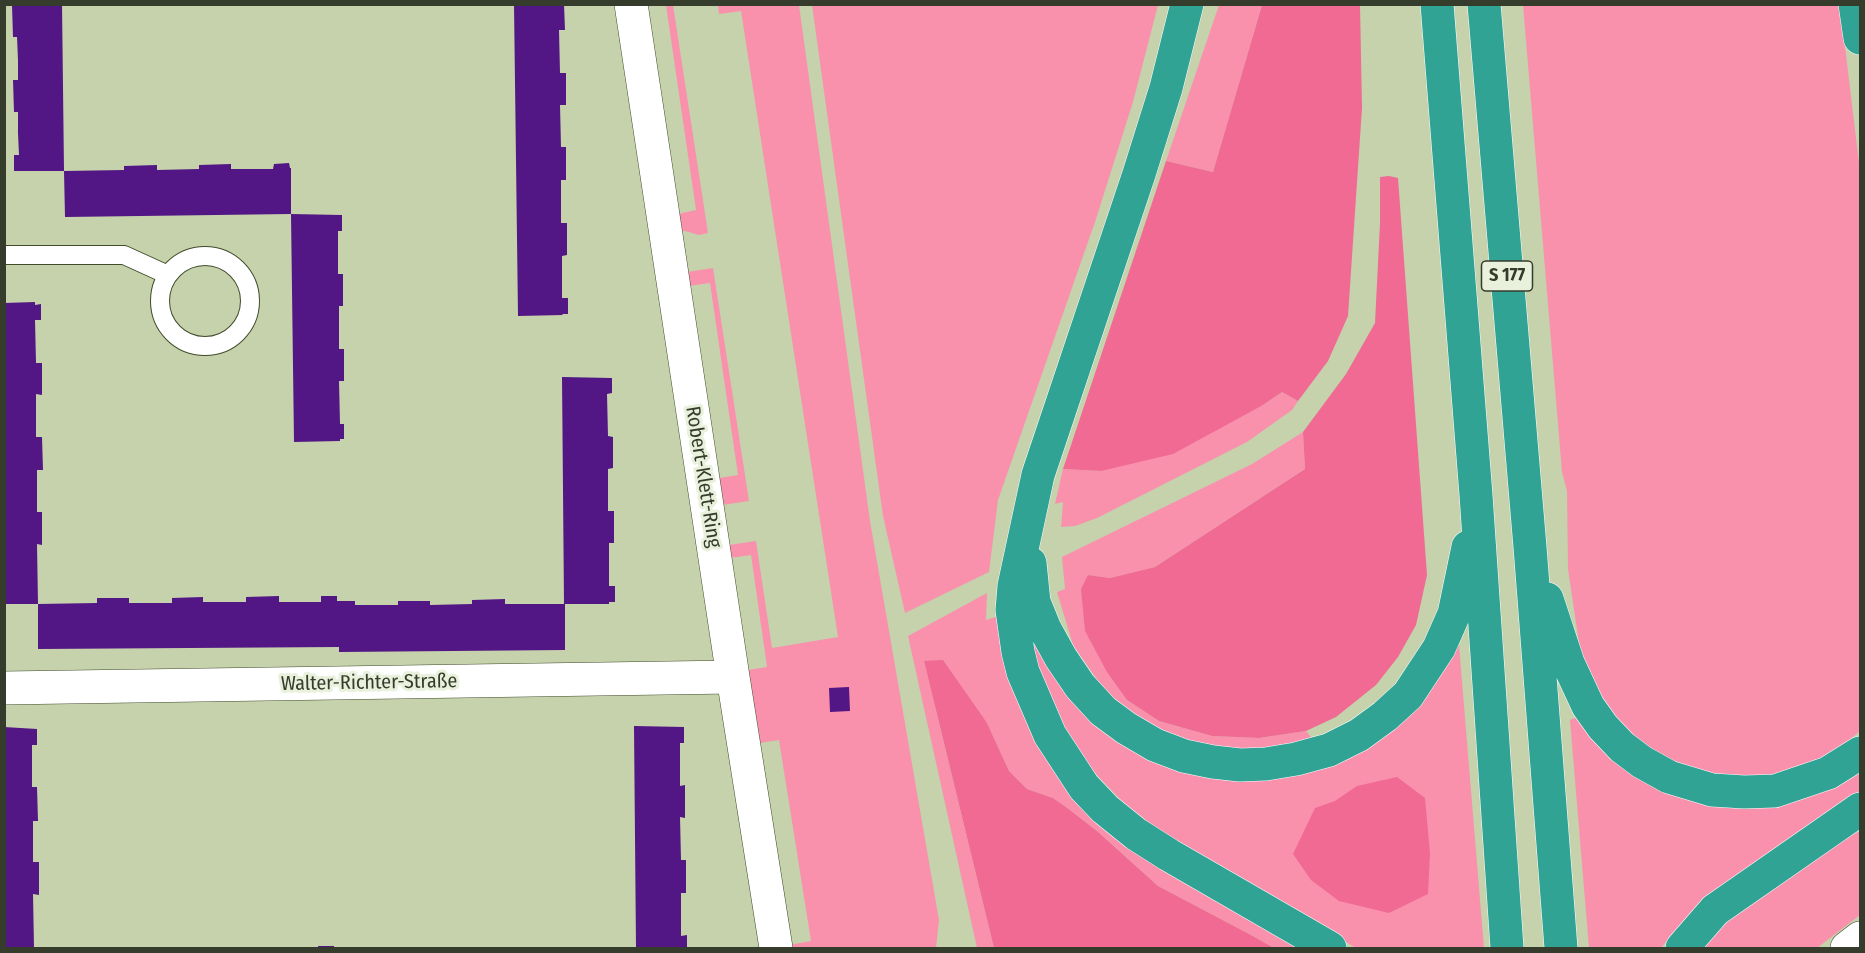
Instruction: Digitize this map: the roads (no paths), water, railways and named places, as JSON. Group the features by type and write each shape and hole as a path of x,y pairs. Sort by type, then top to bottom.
{"highway":[{"path":"1187,4 1166,88 1139,174 1047,441 1038,475 1031,510 1029,554 1018,652 1035,702 1050,735 1084,788 1105,809 1136,834 1330,948"},
{"name":"S 177","path":"1437,4 1476,495 1507,948"},
{"name":"S 177","path":"1484,4 1561,948"},
{"path":"1856,4 1860,38"},
{"path":"1023,606 1045,629 1080,687 1103,711 1155,745 1184,756 1213,762 1257,764 1296,759 1329,750 1359,735 1408,695 1439,648 1454,614 1476,495"},
{"path":"1530,547 1568,663 1588,706 1603,727 1622,747 1642,762 1669,777 1695,786 1744,792 1774,791 1828,773 1860,753"},
{"path":"1682,948 1715,910 1860,809"}],"street":[{"name":"Robert-Klett-Ring","path":"631,4 776,948"},
{"name":"Walter-Richter-Straße","path":"4,688 733,677"},
{"path":"1847,948 1860,938"}],"lane":[{"path":"4,255 124,255 168,275"},
{"path":"217,257 230,263 240,272 247,284 250,305 244,324 230,338 212,346 193,344 175,335 167,325 160,300 162,287 168,275 177,265 189,258 217,257"}]}
